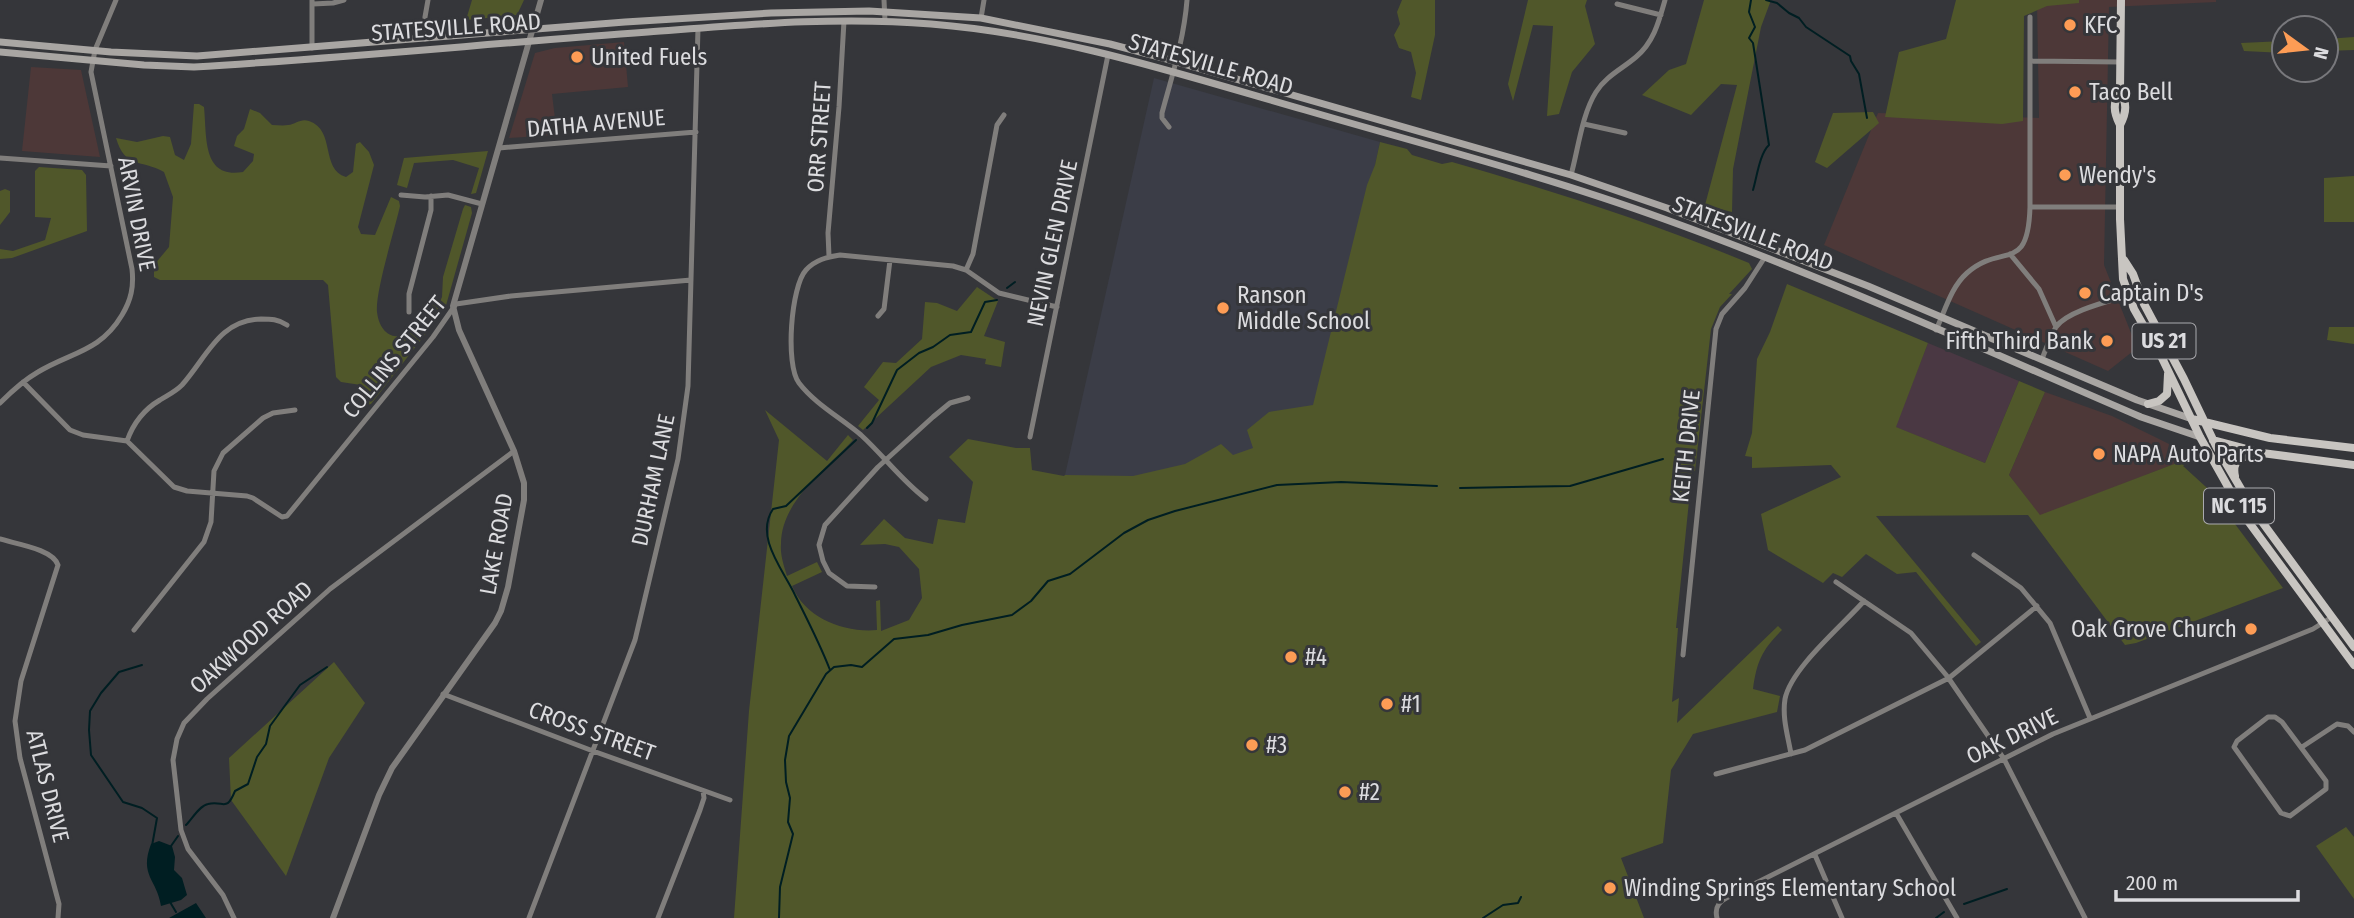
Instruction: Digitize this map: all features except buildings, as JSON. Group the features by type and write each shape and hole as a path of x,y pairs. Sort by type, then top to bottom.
{"main road":[{"name":"US 21","path":"2120,0 2120,90 2114,101 2114,114 2120,125 2123,279 2143,326 2167,368 2200,437"},
{"name":"STATESVILLE ROAD","path":"0,42 197,55 771,13 885,11 981,18 1110,44 1176,61 1572,175 1785,253 2148,404 2192,419 2270,438 2354,448"},
{"name":"STATESVILLE ROAD","path":"0,52 92,61 202,66 698,28 844,21 991,31 1108,55 1561,184 1667,219 1765,257 2141,416 2200,437 2262,453 2354,465"},
{"name":"US 21","path":"2123,258 2133,274 2152,321 2207,423"},
{"path":"2148,404 2159,401 2167,394 2167,368"},
{"name":"NC 115","path":"2207,423 2213,440 2254,511 2354,647"},
{"name":"NC 115","path":"2200,437 2245,517 2354,665"},
{"path":"2237,482 2234,471 2237,460 2262,453"}],"street":[{"name":"ARVIN DRIVE","path":"0,403 23,382 44,369 103,340 128,306 133,287 132,269 93,86 92,61 116,0"},
{"path":"312,48 313,2 332,4 344,0"},
{"path":"425,39 428,0"},
{"path":"453,306 541,0"},
{"path":"884,0 885,22"},
{"path":"981,18 984,0"},
{"path":"1169,127 1162,118 1162,113 1176,61 1187,0"},
{"path":"1572,175 1595,92 1613,73 1643,50 1656,32 1665,0"},
{"path":"1617,4 1661,15"},
{"path":"1936,330 1961,279 1970,271 2018,251 2027,238 2030,207 2030,17"},
{"name":"ORR STREET","path":"829,256 828,233 844,21"},
{"name":"DURHAM LANE","path":"529,918 635,640 678,459 687,399 698,28"},
{"name":"NEVIN GLEN DRIVE","path":"1030,437 1108,55"},
{"path":"2030,61 2120,62"},
{"path":"966,270 973,254 997,125 1004,114"},
{"path":"1584,124 1625,133"},
{"name":"DATHA AVENUE","path":"499,148 696,132"},
{"path":"0,158 111,166"},
{"path":"401,194 431,197 449,195 482,204"},
{"path":"409,312 409,294 432,210 431,197"},
{"path":"2030,207 2120,207"},
{"path":"2010,254 2039,289 2056,327"},
{"path":"926,499 908,485 864,438 798,382 793,371 792,343 798,285 804,272 811,265 829,256 840,255 953,266 966,270 999,293 1057,307"},
{"name":"KEITH DRIVE","path":"1683,655 1716,329 1723,314 1745,288 1765,257"},
{"path":"878,316 884,309 890,260"},
{"name":"COLLINS STREET","path":"212,493 253,498 282,517 287,516 433,337 453,306 463,302 511,296 691,280"},
{"path":"2042,359 2056,327 2061,322 2075,314 2129,295"},
{"name":"LAKE ROAD","path":"333,918 391,768 495,623 504,602 524,492 523,474 459,330 453,306"},
{"path":"127,441 148,408 181,386 231,326 247,319 273,319 286,325"},
{"path":"23,382 61,423 74,433 127,441 174,487 212,493"},
{"path":"874,587 856,587 836,579 822,561 820,538 825,525 885,461 943,408 968,398"},
{"path":"134,630 204,542 211,522 216,464 229,447 263,418 273,413 295,410"},
{"name":"OAKWOOD ROAD","path":"234,918 223,895 190,853 181,830 173,760 177,739 184,723 207,699 330,589 514,451"},
{"name":"ATLAS DRIVE","path":"0,539 48,553 55,558 58,565 21,681 15,720 20,758 59,904 58,918"},
{"path":"1974,555 2021,588 2037,606 2056,634 2090,718"},
{"path":"1836,582 1911,633 1949,678 2004,759 2085,918"},
{"path":"1791,754 1784,712 1789,687 1804,665 1864,601"},
{"path":"1716,774 1805,750 1949,678 2037,606"},
{"name":"OAK DRIVE","path":"1717,918 1717,906 1730,896 2053,734 2213,670 2332,617"},
{"name":"CROSS STREET","path":"443,694 730,800"},
{"path":"2272,717 2278,718 2302,747 2326,781 2326,789 2294,814 2285,815 2236,751 2235,744 2272,717"},
{"path":"2302,747 2337,724 2348,726 2354,732"},
{"path":"658,918 700,810 703,791"},
{"path":"1896,813 1957,918"},
{"path":"1815,855 1842,918"}],"shaded area":[{"path":"2037,0 2216,0 2109,7 2104,265 2137,348 2108,371 1824,245 1878,113 2039,118"},
{"path":"624,42 628,87 552,94 557,135 509,138 535,53 555,48"},
{"path":"31,67 81,70 100,157 22,151"},
{"name":"Ranson Middle School","path":"1154,78 1380,142 1294,539 1065,475"},
{"path":"1928,343 2019,381 1985,463 1895,427"},
{"path":"2045,392 2112,416 2169,444 2182,461 2040,516 2009,475"}],"green space":[{"path":"472,0 524,0 517,15 466,20"},
{"path":"1402,0 1435,0 1435,35 1421,100 1411,97 1416,73 1411,52 1399,48 1394,35 1400,24 1397,12"},
{"path":"1528,0 1587,0 1585,6 1595,44 1572,72 1559,114 1547,116 1553,26 1533,25 1513,101 1508,84"},
{"path":"1704,0 1771,0 1761,27 1733,169 1732,212 1705,205 1737,85 1721,84 1691,115 1642,95 1669,70 1686,64"},
{"path":"1956,0 2079,0 2079,3 2047,6 2024,16 2023,121 2002,124 1885,117 1899,52 1946,39"},
{"path":"2354,37 2354,50 2340,50 2340,38"},
{"path":"2270,42 2270,52 2244,51 2241,43"},
{"path":"194,104 204,107 207,143 213,162 220,169 230,172 243,172 253,161 254,154 234,146 237,136 244,129 250,109 260,113 272,125 288,125 303,120 317,126 323,132 333,166 338,173 346,177 353,172 356,144 360,142 369,152 374,165 358,227 361,234 375,235 391,197 399,201 400,206 377,303 380,325 394,336 402,336 417,326 422,305 427,303 438,306 442,297 443,277 463,209 465,205 471,207 472,213 445,309 371,404 366,405 365,390 361,385 341,382 336,377 328,285 323,280 160,280 154,277 154,265 169,247 173,197 164,172 129,159 124,155 116,138 137,142 170,137 175,155 184,160 191,144"},
{"path":"1873,112 1879,123 1827,168 1815,162 1833,113"},
{"path":"1380,142 1407,149 1412,155 1442,164 1452,162 1602,208 1749,263 1752,269 1720,307 1711,329 1695,471 1692,472 1676,628 1672,702 1679,698 1677,723 1778,626 1782,630 1762,656 1753,689 1780,696 1777,712 1693,734 1671,770 1663,843 1621,858 1644,918 734,918 749,711 779,440 765,410 827,461 848,435 853,440 807,487 788,514 783,528 781,552 787,576 817,562 822,572 792,586 798,597 816,615 852,629 877,630 876,601 880,600 881,631 909,620 922,598 919,569 899,547 885,544 860,545 884,519 905,538 933,544 938,519 965,523 973,482 949,457 968,439 1030,448 1032,470 1064,476 1133,476 1185,464 1221,444 1233,455 1253,448 1247,430 1269,412 1313,405"},
{"path":"488,151 476,193 471,194 479,168 453,160 414,163 407,188 397,185 404,158"},
{"path":"39,167 82,170 86,175 87,231 12,258 0,259 0,249 13,251 45,240 51,218 35,217 35,171"},
{"path":"2354,176 2354,222 2324,222 2324,178"},
{"path":"0,191 10,191 10,212 0,225"},
{"path":"1787,284 1928,343 1896,427 1985,463 2019,381 2045,392 2009,475 2040,515 2182,461 2186,464 2183,466 2217,497 2283,588 2125,645 2028,515 1876,516 1981,642 1976,646 1916,572 1897,574 1866,554 1842,577 1833,573 1823,583 1768,550 1761,514 1841,477 1831,465 1752,468 1752,457 1745,456 1752,433 1757,359"},
{"path":"977,287 998,301 984,336 1005,342 1001,367 985,364 986,359 961,355 931,367 863,430 858,426 879,400 864,387 883,362 896,363 922,339 925,302 937,303 957,311"},
{"path":"2329,327 2354,327 2354,344 2327,340"},
{"path":"334,662 365,703 329,758 286,876 231,800 229,758"},
{"path":"2346,827 2354,837 2354,899 2316,846"}],"water":[{"path":"159,841 172,846 174,870 182,878 187,895 181,900 161,906 147,863 151,844"},
{"path":"196,903 206,918 169,918"}],"waterway":[{"path":"1751,0 1749,12 1755,27 1749,38 1753,43 1769,145 1761,159 1753,190"},
{"path":"1766,0 1777,3 1799,18 1806,27 1850,56 1859,74 1867,118"},
{"path":"1007,288 1015,282"},
{"path":"867,428 872,423 897,370 950,335 971,332 985,302 997,300"},
{"path":"830,670 809,622 773,554 767,531 768,520 773,509 786,506 856,440"},
{"path":"1460,488 1570,486 1663,459"},
{"path":"779,918 780,887 793,834 788,822 790,798 785,760 789,736 826,674 834,667 862,667 894,639 928,635 1012,615 1031,601 1048,581 1070,574 1124,533 1148,520 1175,511 1277,485 1341,482 1437,486"},
{"path":"142,665 119,672 101,693 90,711 89,730 91,755 123,802 142,808 157,818 152,846"},
{"path":"186,825 202,807 213,803 227,804 235,791 248,784 257,757 266,744 270,726 300,685 327,667"},
{"path":"171,846 178,836"},
{"path":"1964,904 2007,889"},
{"path":"1483,918 1503,905 1518,903 1521,897"},
{"path":"170,902 176,912"},
{"path":"1936,918 1944,912"}],"place":[{"name":"KFC","path":"2070,25"},
{"name":"United Fuels","path":"577,57"},
{"name":"Taco Bell","path":"2075,92"},
{"name":"Wendy's","path":"2065,175"},
{"name":"Captain D's","path":"2085,293"},
{"name":"Ranson Middle School","path":"1223,308"},
{"name":"Fifth Third Bank","path":"2107,341"},
{"name":"NAPA Auto Parts","path":"2099,454"},
{"name":"Oak Grove Church","path":"2251,629"},
{"name":"#4","path":"1291,657"},
{"name":"#1","path":"1387,704"},
{"name":"#3","path":"1252,745"},
{"name":"#2","path":"1345,792"},
{"name":"Winding Springs Elementary School","path":"1610,888"}]}
